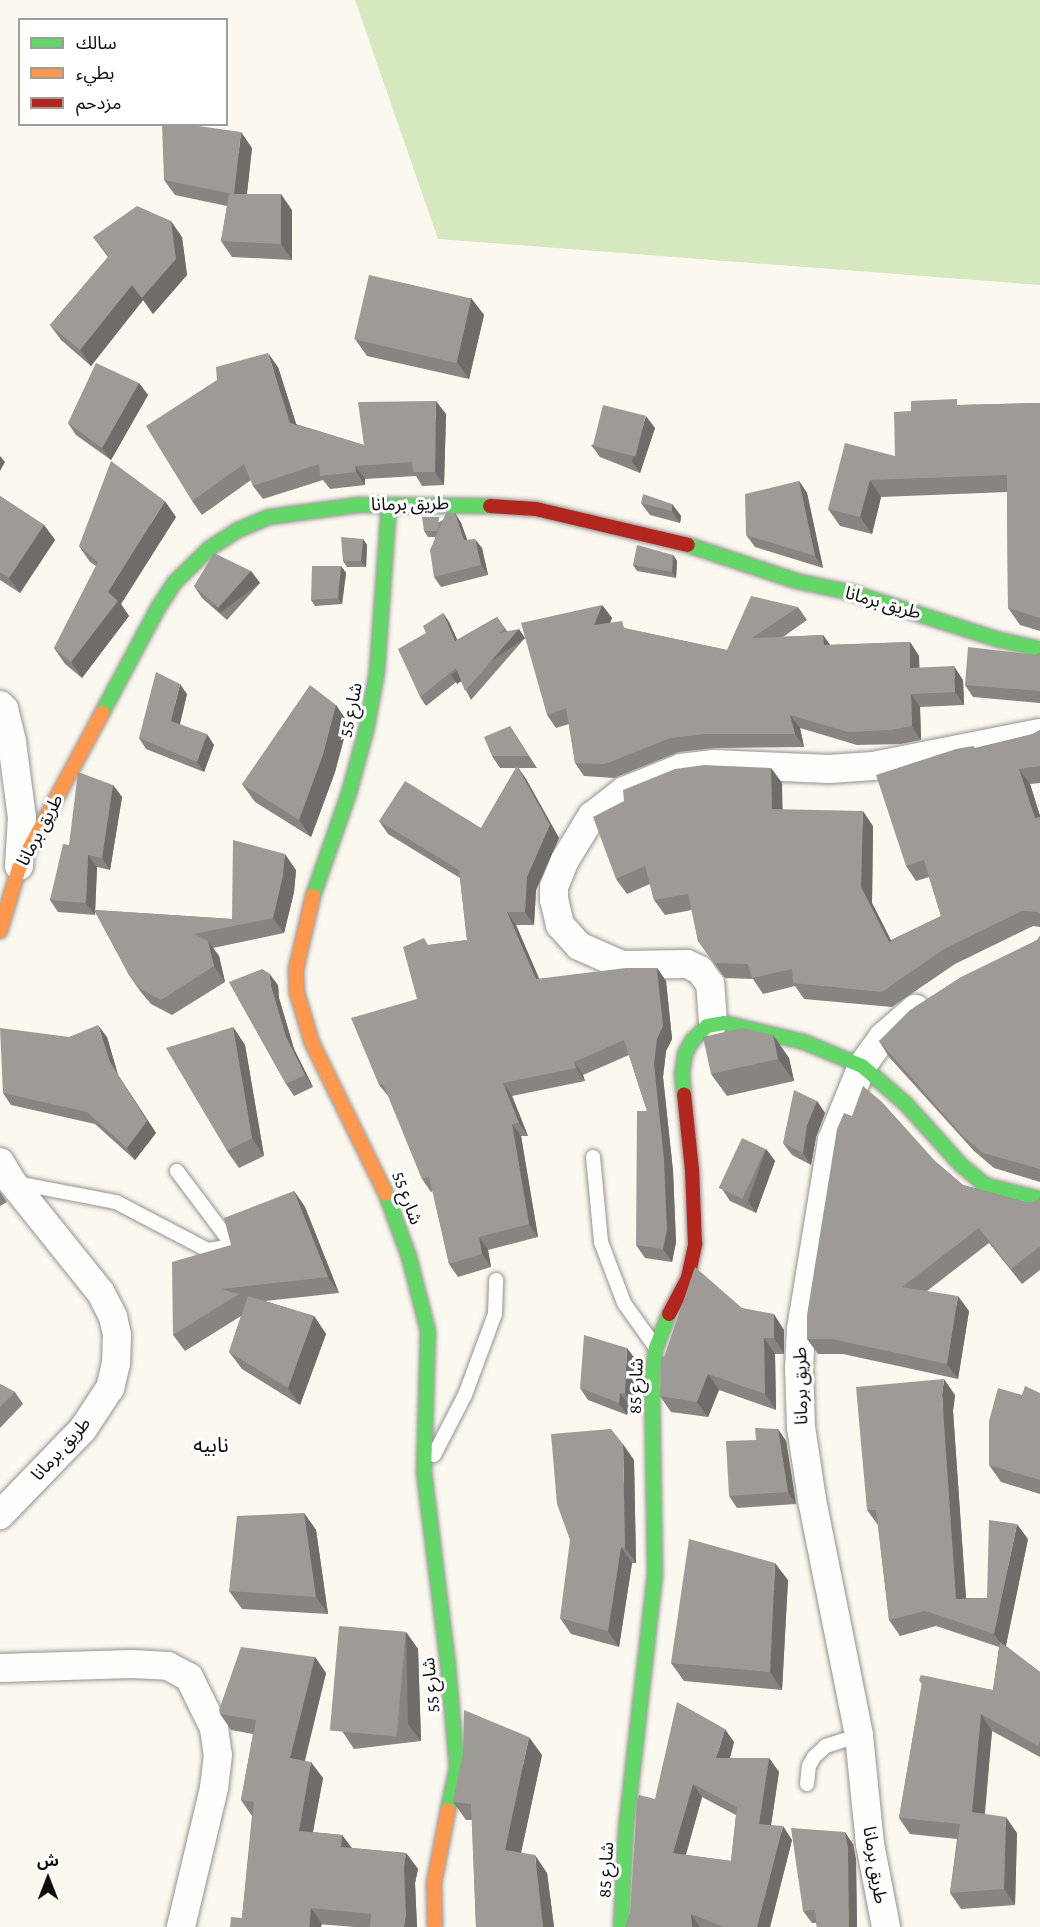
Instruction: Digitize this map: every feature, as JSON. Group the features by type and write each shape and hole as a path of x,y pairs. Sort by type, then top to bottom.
{"street":[{"name":"طريق برمانا","path":"0,931 19,868 158,608 192,564 238,530 269,517 312,509 457,504 525,508 584,517 667,538 796,581 853,593 996,639 1040,649"},
{"name":"شارع 55","path":"389,505 377,672 368,722 349,793 308,912 296,969 297,993 312,1043 380,1179 398,1222 428,1330 424,1472 448,1666 457,1767 434,1883 435,1927"},
{"path":"0,705 4,709 12,742 22,818 19,868"},
{"path":"1040,733 873,766 829,769 714,764 681,768 624,791 592,816 565,860 555,887 554,900 560,925 579,946 622,965 687,964 700,970 710,984 713,1023 732,1024 804,1042 862,1066 906,1104 961,1165 985,1185 1040,1199"},
{"name":"طريق برمانا","path":"886,1927 870,1844 859,1735 812,1498 801,1427 799,1368 801,1329 832,1140 862,1066 883,1037 911,1012 939,993"},
{"name":"شارع 85","path":"621,1927 626,1829 647,1662 655,1575 652,1379 656,1348 662,1328 688,1278 693,1261 696,1226 682,1075 685,1054 692,1041 713,1023"},
{"name":"طريق برمانا","path":"0,1515 83,1429 110,1388 116,1363 117,1335 113,1317 101,1293 6,1172"},
{"path":"0,1668 132,1664 168,1666 189,1677 214,1728 218,1755 214,1788 181,1927"}],"lane":[{"path":"593,1157 601,1242 624,1303 656,1348"},
{"path":"6,1172 116,1202 208,1250 226,1247 228,1239 177,1171"},
{"path":"424,1472 465,1395 495,1314 496,1280"},
{"path":"807,1784 809,1766 814,1756 826,1746 859,1735"}],"green space":[{"path":"355,0 1040,0 1040,285 438,239"}],"building":[{"path":"162,126 198,126 241,132 234,194 281,194 281,244 221,241 229,194 233,194 164,180"},
{"path":"137,206 171,221 176,259 142,298 132,285 80,350 50,325 109,256 93,237"},
{"path":"369,275 471,299 456,363 354,339"},
{"path":"268,353 290,423 364,445 358,402 436,401 435,472 413,472 412,462 355,466 356,472 320,476 319,464 253,486 244,464 192,501 146,426 217,380 216,367"},
{"path":"96,363 139,383 102,448 68,423"},
{"path":"957,399 957,405 1040,403 1040,618 1008,608 1007,475 870,480 860,517 828,509 845,443 895,456 894,412 911,411 911,401"},
{"path":"603,405 646,416 636,456 593,446"},
{"path":"111,461 165,501 108,592 118,601 71,662 54,648 98,562 79,546"},
{"path":"799,481 815,556 746,535 745,494"},
{"path":"643,494 672,504 672,511 641,503"},
{"path":"0,496 44,525 9,578 0,572"},
{"path":"446,513 455,513 464,540 475,539 481,565 434,577 430,550"},
{"path":"422,517 439,517 438,531 424,531"},
{"path":"341,537 363,539 361,561 343,561"},
{"path":"637,545 673,555 672,572 633,565"},
{"path":"214,553 251,571 218,608 194,586"},
{"path":"312,566 341,566 338,598 311,600"},
{"path":"751,596 798,607 752,638 823,635 824,645 910,642 910,668 954,666 955,692 911,694 912,726 891,730 848,732 790,715 795,734 705,734 670,738 605,764 575,763 566,708 547,715 521,623 602,605 594,625 622,621 624,628 727,650"},
{"path":"443,613 455,641 497,617 505,629 499,633 519,629 465,691 456,668 420,697 398,649 426,633 423,626"},
{"path":"968,647 1037,655 1040,653 1040,691 965,685"},
{"path":"156,672 180,684 171,721 207,734 197,762 139,738"},
{"path":"310,685 336,705 323,755 299,820 242,784"},
{"path":"510,726 529,756 492,756 484,737"},
{"path":"1040,730 1040,766 1019,769 1035,818 1040,817 1040,914 1022,911 944,949 882,992 793,983 792,969 752,978 748,964 714,963 698,941 688,894 654,900 645,866 616,879 593,817 624,801 623,790 675,769 704,765 771,768 772,809 863,811 861,887 889,942 941,916 924,860 906,866 876,775 956,749 973,746 974,749 1033,734"},
{"path":"517,766 550,825 527,877 525,912 507,912 536,979 626,968 657,968 663,1026 657,1039 654,1064 664,1159 667,1230 663,1249 636,1245 637,1111 647,1111 624,1040 574,1062 576,1068 503,1083 519,1123 512,1124 529,1224 479,1237 482,1254 449,1264 429,1177 422,1179 383,1084 379,1085 351,1018 417,999 403,947 424,938 428,945 467,940 459,870 379,821 405,781 481,828"},
{"path":"78,772 113,785 102,858 88,855 86,903 50,900 63,844 69,845"},
{"path":"233,840 285,854 283,876 273,918 194,934 208,941 214,966 161,1000 140,989 129,975 94,910 232,919"},
{"path":"1040,936 1040,1169 983,1153 963,1136 879,1041 910,1010 961,977 1037,940"},
{"path":"262,969 269,973 286,1037 305,1075 286,1084 229,982"},
{"path":"98,1025 110,1062 147,1121 127,1148 87,1112 3,1093 0,1028 69,1037"},
{"path":"233,1027 252,1138 227,1151 166,1048"},
{"path":"742,1028 773,1035 778,1059 711,1074 703,1037"},
{"path":"863,1086 882,1102 936,1162 963,1185 1025,1202 1035,1202 1040,1198 1040,1248 1011,1269 979,1228 902,1287 958,1296 947,1364 832,1339 807,1339 807,1315 837,1129 844,1113 852,1116"},
{"path":"794,1090 817,1101 807,1125 803,1153 783,1143"},
{"path":"742,1138 766,1149 742,1199 719,1188"},
{"path":"294,1191 328,1277 221,1289 239,1294 173,1335 172,1262 231,1245 224,1218"},
{"path":"695,1267 742,1308 774,1314 774,1338 764,1338 765,1394 708,1374 697,1402 660,1396 661,1356 664,1357"},
{"path":"248,1296 314,1316 288,1388 229,1352"},
{"path":"584,1335 627,1348 625,1394 620,1393 619,1403 580,1388"},
{"path":"944,1379 942,1395 956,1599 987,1598 989,1520 1017,1524 994,1634 925,1611 889,1620 876,1510 867,1510 856,1387"},
{"path":"0,1384 15,1392 0,1407"},
{"path":"1025,1386 1040,1393 1040,1480 989,1465 989,1421 998,1388 1022,1395"},
{"path":"755,1428 778,1429 788,1492 729,1496 726,1441 756,1440"},
{"path":"611,1429 623,1444 625,1548 621,1547 608,1631 560,1618 570,1540 557,1504 551,1434"},
{"path":"304,1513 316,1597 229,1591 237,1516"},
{"path":"689,1539 775,1563 770,1672 671,1663"},
{"path":"339,1626 406,1632 397,1736 330,1731"},
{"path":"1000,1642 1040,1672 1040,1741 1038,1746 981,1714 972,1812 1006,1817 1004,1889 950,1893 960,1824 899,1818 922,1682 919,1680 921,1675 993,1690"},
{"path":"241,1647 315,1657 290,1758 311,1762 299,1831 342,1835 341,1847 406,1853 404,1927 370,1927 371,1914 311,1908 309,1927 230,1927 231,1917 242,1918 254,1802 241,1800 256,1720 220,1714 219,1710"},
{"path":"677,1702 725,1729 716,1758 769,1758 759,1824 783,1826 757,1927 724,1927 691,1914 692,1927 625,1927 630,1914 637,1800 639,1795 655,1799","holes":["693,1784 737,1807 731,1861 673,1853"]},
{"path":"464,1710 529,1737 505,1850 535,1855 543,1927 476,1927 471,1804 453,1802 463,1753"},
{"path":"791,1828 845,1832 848,1848 849,1927 817,1927 815,1910 803,1911"}],"traffic: fast":[{"path":"102,713 158,608 175,582 210,548 238,530 269,517 358,505 490,506"},
{"path":"313,896 349,793 366,731 377,672 389,505"},
{"path":"688,545 796,581 853,593 996,639 1040,649"},
{"path":"684,1094 682,1075 685,1054 692,1041 707,1026 724,1023 804,1042 862,1066 906,1104 961,1165 985,1185 1040,1199"},
{"path":"386,1194 409,1257 428,1331 424,1472 448,1666 457,1767 448,1810"},
{"path":"621,1927 626,1829 655,1575 652,1379 656,1348 669,1314"}],"traffic: slow":[{"path":"0,931 19,868 102,713"},
{"path":"313,896 296,969 297,993 312,1043 386,1194"},
{"path":"435,1927 434,1883 448,1810"}],"traffic: jam":[{"path":"490,506 536,509 688,545"},
{"path":"669,1314 688,1278 695,1244 692,1170 684,1094"}],"district":[{"name":"نابيه","path":"211,1445"}]}
